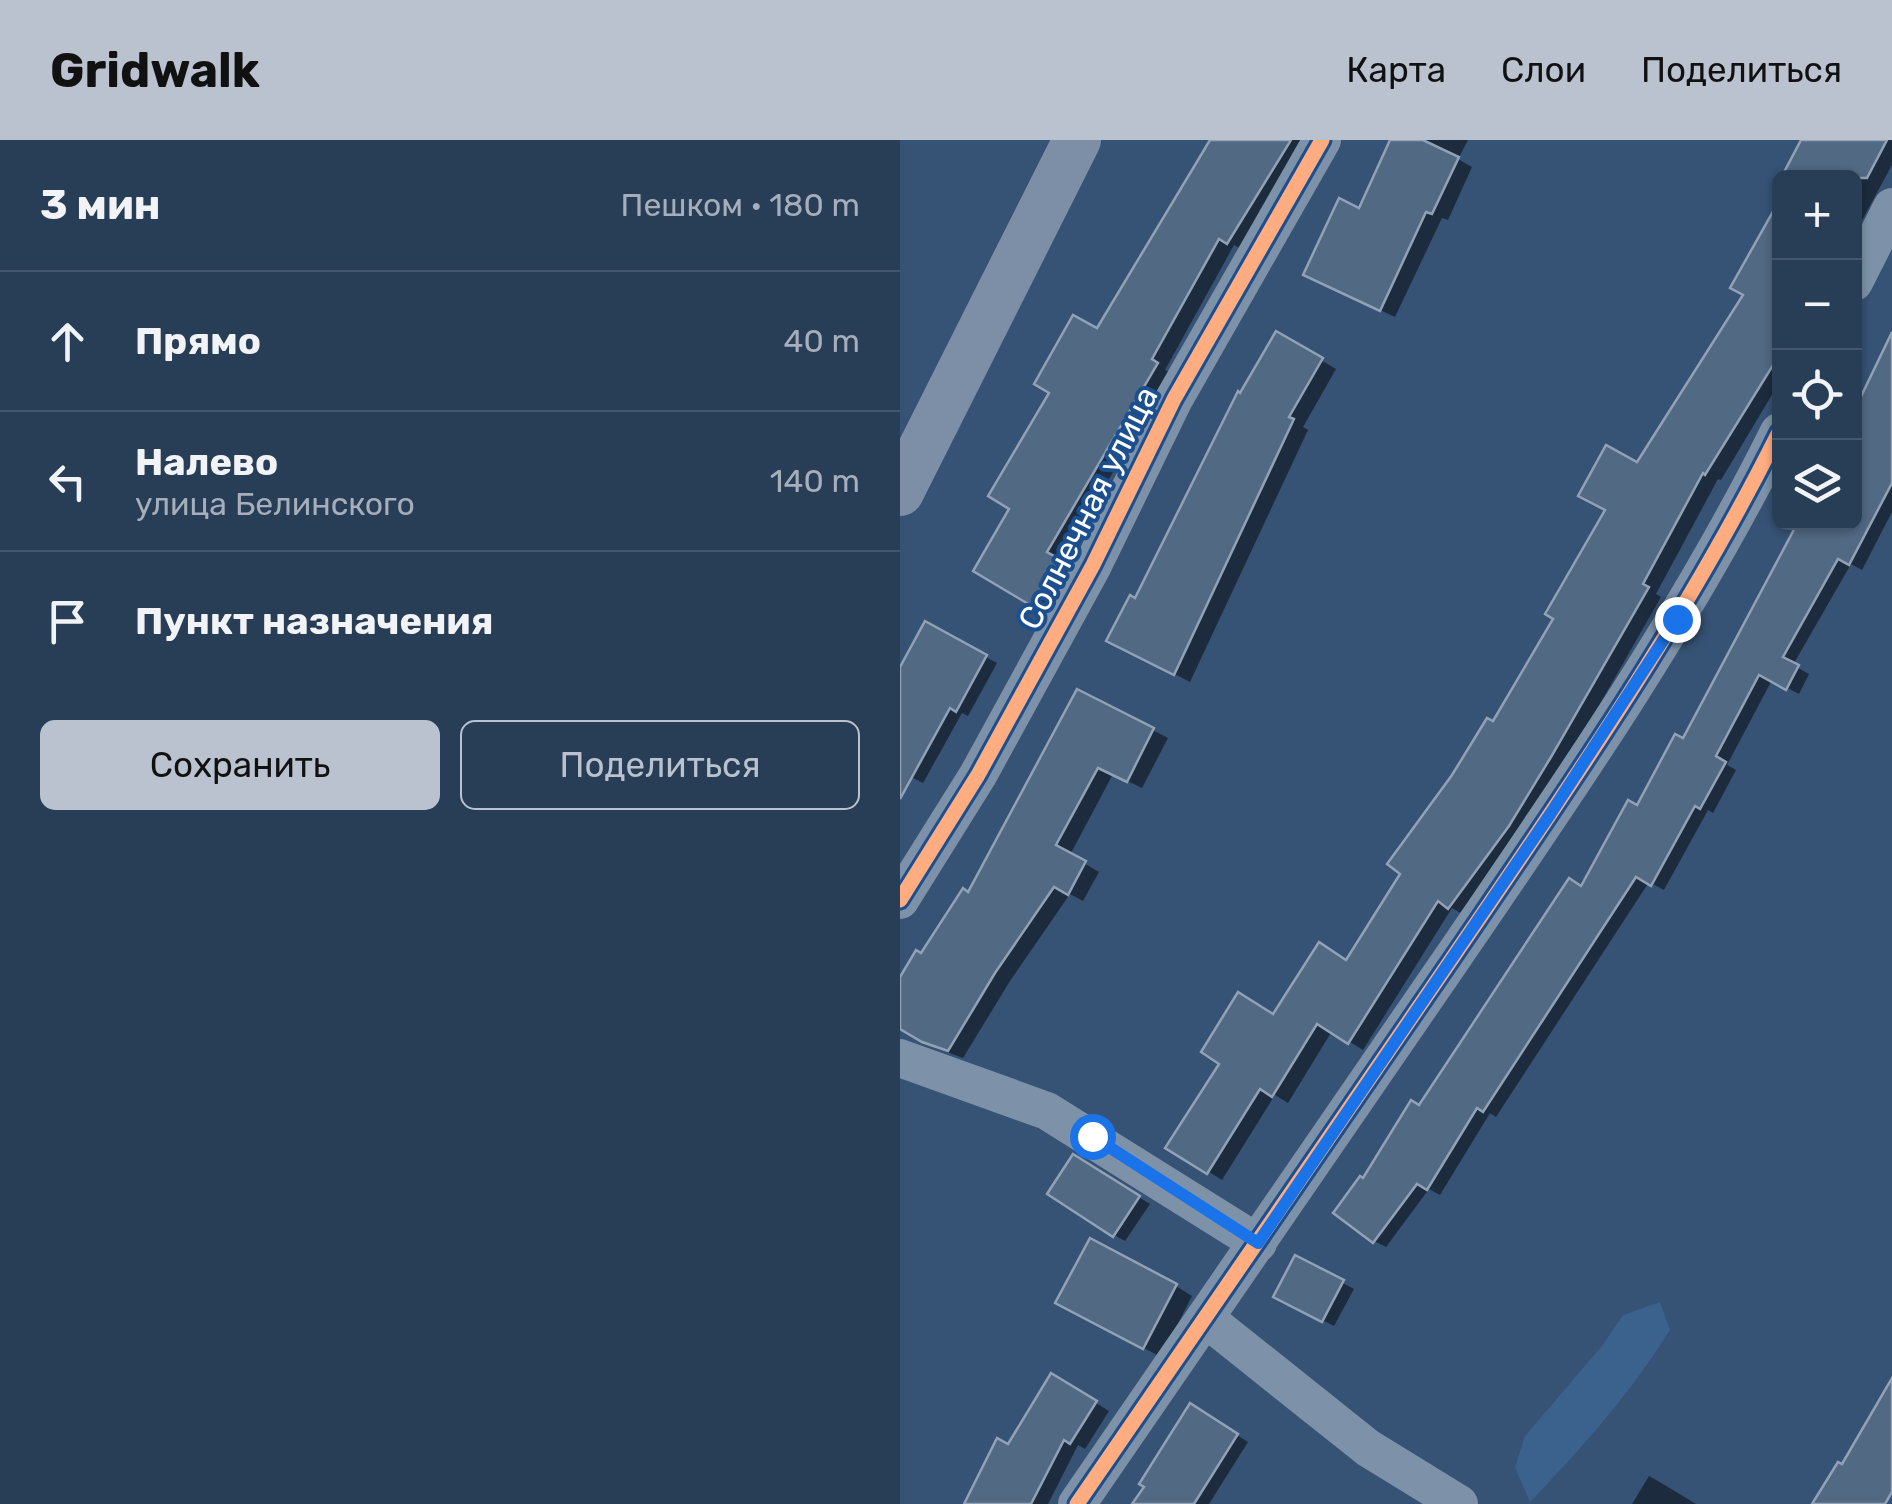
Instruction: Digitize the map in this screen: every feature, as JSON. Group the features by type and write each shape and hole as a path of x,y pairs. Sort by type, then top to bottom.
{"main road":[{"path":"900,492 1077,140"}],"street":[{"name":"Солнечная улица","path":"900,900 987,757 1093,565 1174,400 1322,140"},
{"path":"1862,266 1892,207"},
{"path":"1078,1504 1551,813 1677,619 1776,440"},
{"path":"900,1058 1047,1111 1258,1243"},
{"path":"1205,1318 1368,1448 1458,1504"}],"water":[{"path":"1660,1302 1670,1330 1604,1420 1530,1502 1515,1467 1525,1436 1601,1347 1623,1315"}],"building":[{"path":"1210,140 1291,140 1227,244 1219,239 1152,359 1158,363 1047,552 1063,561 1035,608 973,571 1009,509 988,496 1049,393 1034,384 1073,315 1097,328"},
{"path":"1390,140 1423,140 1459,157 1432,214 1426,212 1380,311 1303,275 1339,198 1359,208"},
{"path":"1801,140 1887,140 1867,178 1862,178 1862,170 1785,170"},
{"path":"1772,213 1772,367 1703,473 1643,584 1649,587 1509,826 1448,909 1438,901 1348,1044 1317,1024 1272,1097 1260,1089 1207,1174 1165,1148 1219,1064 1201,1052 1238,992 1273,1014 1319,942 1346,960 1400,874 1387,864 1452,775 1487,718 1493,721 1553,619 1545,614 1605,510 1578,496 1606,445 1637,462 1743,295 1730,288"},
{"path":"1276,331 1323,358 1289,417 1294,419 1174,675 1106,641 1130,595 1135,598 1238,391"},
{"path":"1892,332 1892,483 1849,565 1838,559 1783,657 1799,665 1786,690 1759,675 1716,756 1726,762 1700,809 1695,806 1651,886 1636,877 1483,1112 1477,1108 1427,1190 1417,1184 1373,1243 1333,1213 1360,1176 1363,1178 1411,1100 1419,1105 1569,878 1581,886 1628,800 1637,805 1675,734 1683,738 1794,530 1862,530 1862,394"},
{"path":"925,621 987,655 956,712 950,708 900,799 900,667"},
{"path":"1077,689 1154,728 1127,782 1098,768 1056,845 1086,861 1068,895 1054,887 948,1051 922,1042 900,1029 900,977 916,950 921,953 963,888 968,892"},
{"path":"1073,1154 1140,1196 1113,1237 1047,1194"},
{"path":"1090,1238 1177,1284 1143,1349 1055,1303"},
{"path":"1295,1255 1344,1280 1322,1322 1273,1297"},
{"path":"1051,1373 1097,1401 1070,1444 1064,1440 1031,1504 964,1504 997,1438 1008,1444"},
{"path":"1892,1378 1892,1492 1885,1504 1812,1504 1838,1462 1842,1464"},
{"path":"1190,1403 1238,1434 1194,1504 1132,1504 1144,1487 1139,1484"}],"cycle path":[{"path":"900,900 978,775 1093,565 1174,399 1322,140"},
{"path":"1077,1504 1582,767 1666,635 1775,440"}],"route":[{"path":"1092,1136 1258,1243 1551,813 1677,619"}]}
